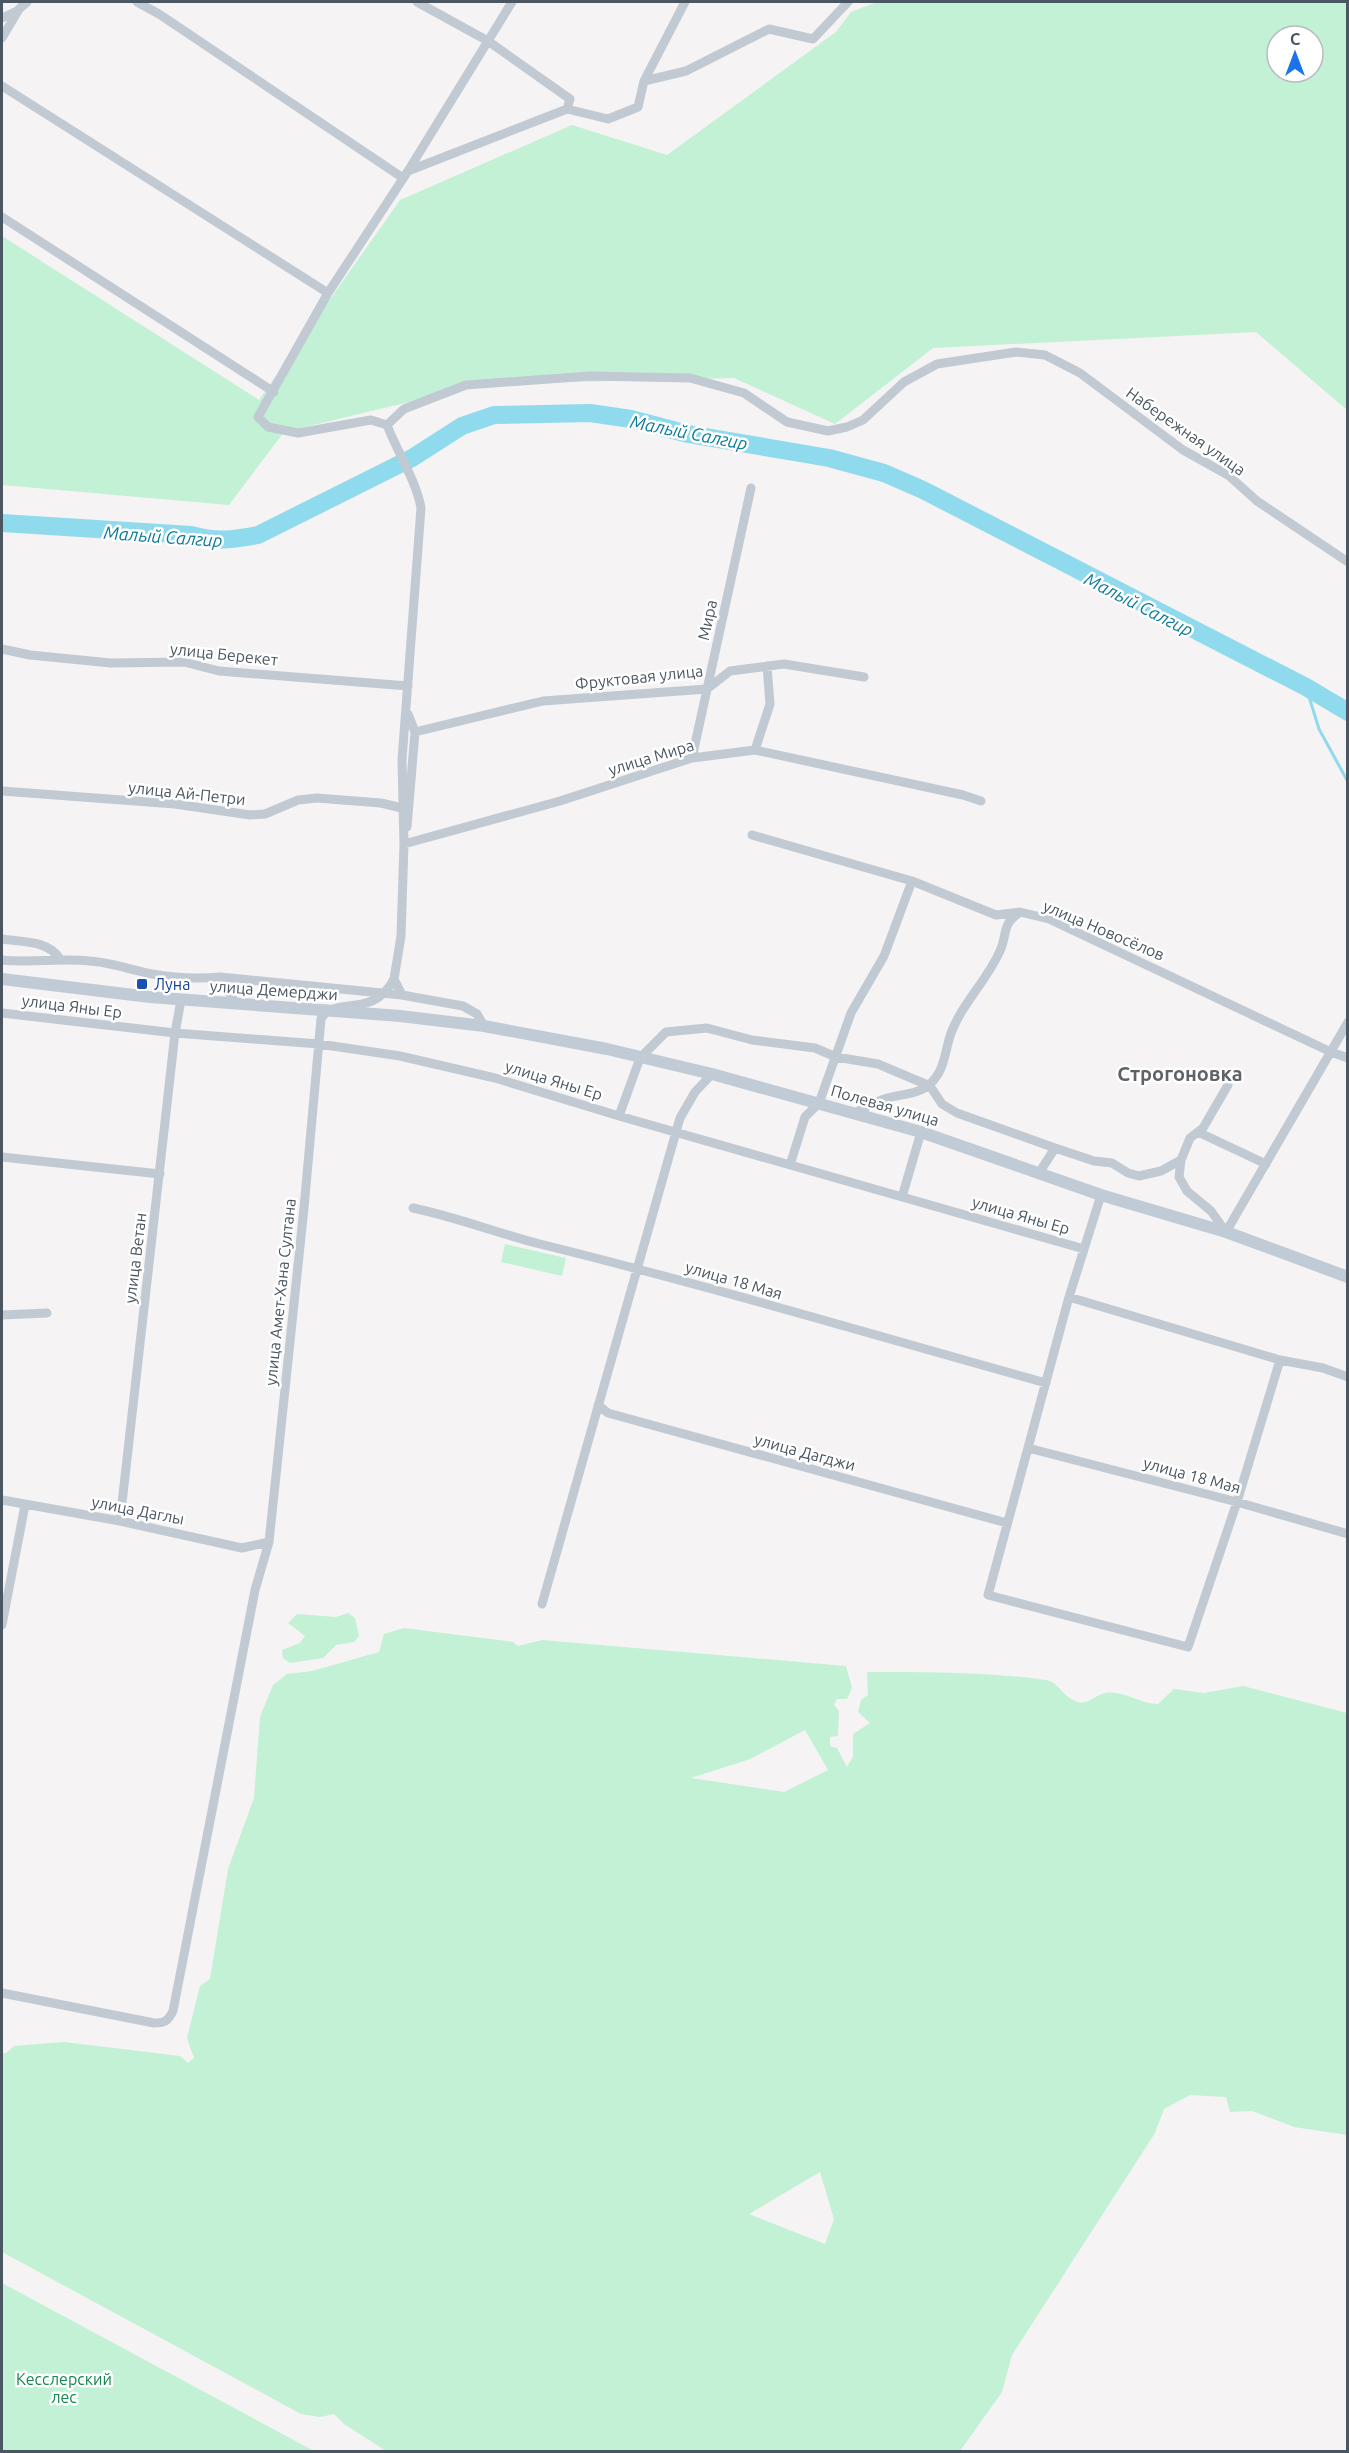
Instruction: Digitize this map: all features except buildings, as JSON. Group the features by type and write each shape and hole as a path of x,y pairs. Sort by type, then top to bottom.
{"main road":[{"name":"улица Демерджи","path":"2,979 181,1000 400,1016"},
{"name":"Полевая улица","path":"400,1016 484,1026 607,1049 819,1103 921,1132 1101,1195 1226,1232 1347,1277"}],"street":[{"path":"2,18 27,2"},
{"path":"137,2 405,174"},
{"path":"417,2 488,40 570,99 567,109"},
{"path":"327,1011 375,1001 385,994 394,979 401,936 404,844 402,760 421,508 418,493 397,452 387,425 371,420 298,433 268,427 258,417 328,293 512,2"},
{"path":"405,174 567,109 608,119 638,107 644,81 685,2"},
{"path":"644,81 687,71 769,29 813,39 848,2"},
{"path":"2,38 19,5"},
{"path":"2,86 328,293"},
{"path":"2,217 273,392"},
{"name":"Набережная улица","path":"387,425 404,409 466,385 569,377 690,378 744,393 787,422 828,431 847,427 863,420 904,382 937,364 1016,352 1045,356 1080,373 1183,450 1228,475 1257,501 1347,562"},
{"name":"Мира","path":"692,758 751,488"},
{"name":"улица Берекет","path":"2,649 30,655 111,663 184,662 219,671 408,686"},
{"name":"Фруктовая улица","path":"415,732 543,701 707,689 730,671 767,666 784,664 864,677"},
{"path":"755,750 770,705 767,666"},
{"path":"404,844 409,816 415,732 407,713"},
{"name":"улица Мира","path":"404,844 560,801 692,758 755,750 963,795 981,801"},
{"name":"улица Ай-Петри","path":"2,791 175,804 250,815 265,814 298,800 317,798 381,803 402,808"},
{"name":"улица Новосёлов","path":"752,835 912,881 996,915 1020,912 1049,920 1347,1058"},
{"path":"790,1165 805,1117 819,1103 852,1013 884,956 912,881"},
{"path":"855,1113 883,1099 930,1086 939,1074 961,1011 985,980 1001,948 1005,926 1020,912"},
{"path":"996,915 1002,919 1005,926"},
{"path":"2,939 42,945 54,950 60,959"},
{"path":"2,960 92,961 173,977 220,977 402,995 463,1006 477,1014 484,1026"},
{"path":"220,977 236,1004"},
{"path":"394,979 402,995"},
{"name":"улица Ветан","path":"120,1521 175,1033 181,1000"},
{"name":"улица Амет-Хана Султана","path":"2,1993 154,2023 164,2023 169,2020 173,2011 255,1590 269,1542 321,1019 327,1011"},
{"name":"улица Яны Ер","path":"2,1013 175,1033 319,1044 390,1054 495,1077 619,1116 1084,1249"},
{"path":"1228,1084 1203,1128 1190,1138 1181,1160 1179,1177 1187,1191 1211,1211 1226,1232 1347,1022"},
{"path":"619,1116 640,1058 666,1032 707,1028 752,1040 815,1048 836,1057 878,1064 930,1086 942,1104 957,1113 1094,1161 1112,1163 1128,1173 1139,1176 1161,1171 1181,1160"},
{"path":"542,1604 636,1268 678,1132 680,1118 695,1092 712,1074"},
{"path":"902,1197 921,1132"},
{"path":"1198,1132 1266,1164"},
{"path":"1039,1173 1054,1148"},
{"path":"2,1158 160,1174"},
{"path":"1101,1195 1069,1297 988,1595 1188,1647 1237,1502 1280,1360"},
{"name":"улица 18 Мая","path":"413,1208 448,1215 498,1233 636,1268 1046,1383"},
{"path":"1069,1297 1280,1360 1323,1368 1347,1377"},
{"path":"2,1315 47,1313"},
{"name":"улица Дагджи","path":"598,1405 608,1413 1007,1523"},
{"name":"улица 18 Мая","path":"1028,1448 1237,1502 1347,1534"},
{"name":"улица Даглы","path":"2,1500 120,1521 242,1548 269,1542"},
{"path":"2,1625 25,1505"}],"green space":[{"path":"877,2 1347,2 1347,410 1256,332 933,348 835,424 734,378 484,384 284,432 229,505 2,485 2,236 259,400 400,200 572,125 667,155 836,32 851,12"},
{"path":"505,1244 566,1258 562,1276 501,1262"},
{"path":"348,1613 355,1618 359,1636 354,1642 336,1645 323,1658 290,1663 283,1658 282,1650 300,1643 305,1636 288,1623 297,1614 336,1617"},
{"path":"404,1628 513,1642 518,1646 542,1640 846,1666 852,1688 847,1699 837,1699 834,1705 839,1711 838,1736 830,1737 830,1746 837,1748 847,1767 853,1757 853,1734 870,1723 858,1712 861,1700 868,1695 867,1672 979,1674 1046,1680 1071,1699 1083,1703 1101,1694 1112,1693 1158,1704 1174,1689 1204,1693 1243,1686 1347,1713 1347,2135 1294,2127 1252,2111 1230,2112 1226,2097 1190,2095 1164,2109 1155,2133 1012,2355 1002,2392 960,2451 386,2451 344,2424 334,2414 320,2417 301,2414 2,2252 2,2053 6,2053 14,2046 64,2042 180,2056 188,2063 194,2058 187,2038 200,1986 210,1979 228,1869 254,1798 260,1717 273,1685 287,1674 312,1671 379,1652 384,1634","holes":["805,1730 828,1770 784,1792 691,1778 750,1759","820,2172 834,2219 825,2244 749,2214"]},
{"name":"Кесслерский лес","path":"2,2283 314,2451 2,2451"}],"waterway":[{"name":"Малый Салгир","path":"2,523 191,535 216,539 249,537 258,535 412,458 462,426 494,415 590,413 631,419 688,434 829,458 884,473 923,490 1306,687 1348,712"},
{"path":"1306,687 1319,729 1348,782"}],"place":[{"name":"Луна","path":"142,984"}],"district":[{"name":"Строгоновка","path":"1180,1073"}]}
